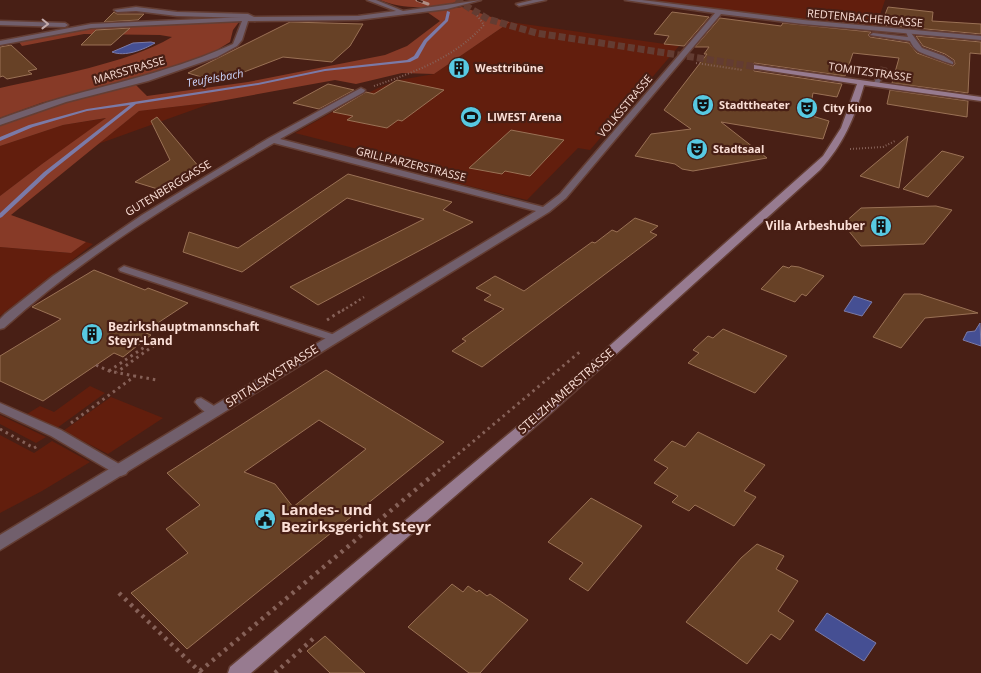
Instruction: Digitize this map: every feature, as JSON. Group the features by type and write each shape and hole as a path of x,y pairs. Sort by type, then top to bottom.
{"street":[{"path":"370,0 402,12"},
{"path":"0,23 91,26 256,19 358,18 469,3 478,0"},
{"name":"REDTENBACHERGASSE","path":"628,0 910,36 981,38"},
{"name":"VOLKSSTRASSE","path":"545,210 563,196 718,13"},
{"name":"MARSSTRASSE","path":"0,122 63,100 145,79 214,56 235,45 239,40 241,29 246,20"},
{"path":"0,43 91,26"},
{"name":"TOMITZSTRASSE","path":"757,68 981,99"},
{"name":"STELZHAMERSTRASSE","path":"237,673 547,409 811,174 836,146 846,131 861,83"},
{"name":"GUTENBERGGASSE","path":"0,325 17,309 121,231 272,140 361,90"},
{"name":"GRILLPARZERSTRASSE","path":"272,140 545,210"},
{"name":"SPITALSKYSTRASSE","path":"0,543 121,471 334,338 545,210"}],"lane":[{"path":"520,4 543,0"},
{"path":"117,10 136,9 178,14 248,16 256,19"},
{"path":"873,35 910,36 915,49"},
{"path":"877,43 915,49 941,57 951,63"},
{"path":"876,85 882,69"},
{"path":"124,269 334,338"},
{"path":"201,402 216,412"},
{"path":"0,406 56,433 121,471"}],"path":[{"path":"361,90 445,58 473,39 484,25 469,3"},
{"path":"836,146 853,150 883,147 895,142"},
{"path":"109,370 152,342 156,344 117,372"},
{"path":"119,593 200,672 587,346"},
{"path":"96,365 117,372 157,380"},
{"path":"0,430 34,448 135,376"}],"shaded area":[{"path":"380,0 464,0 443,5 411,7"},
{"path":"635,0 885,0 876,27 706,10"},
{"path":"462,7 510,22 434,74 402,73 356,84 335,80 215,102 139,111 11,215 86,242 71,253 0,247 0,196 106,118 63,125 0,146 0,125 75,99 135,84 147,96 248,82 385,55 407,46 440,21 427,12"},
{"path":"239,22 233,30 230,42 209,55 177,66 41,103 0,118 0,88 111,62 133,55 172,37 160,35 84,34 22,46 19,42 85,28"},
{"name":"LIWEST Arena","path":"510,22 679,46 590,150 578,148 527,200 452,182 459,175 295,133 378,88 399,80 434,74"},
{"path":"215,102 98,144 139,111"},
{"path":"107,118 0,196 0,146 63,125"},
{"path":"86,242 93,244 0,316 0,247 70,253"},
{"path":"90,386 105,393 57,428 27,414 40,406 54,412"},
{"path":"111,397 163,418 108,454 63,431"},
{"path":"0,415 46,437 36,443 0,424"},
{"path":"0,435 34,453 52,441 90,462 42,491 0,513"}],"water":[{"path":"133,43 155,43 134,52 123,54 112,52"},
{"path":"854,296 872,302 862,316 844,311"},
{"path":"980,323 981,346 963,340 967,332 975,331"},
{"path":"827,613 876,643 864,661 815,630"}],"building":[{"path":"888,7 933,12 932,21 981,24 981,34 881,25"},
{"path":"114,12 117,14 144,14 138,20 104,22"},
{"path":"672,12 709,17 684,46 664,44 669,36 654,34"},
{"path":"720,18 781,26 783,23 871,32 868,35 870,37 909,43 917,53 953,66 955,64 954,60 945,54 923,46 916,36 981,42 981,54 970,53 968,93 892,83 899,58 853,53 845,76 754,63 752,65 754,71 842,84 837,97 813,93 809,115 829,121 823,139 721,122 767,158 693,171 682,169 675,164 635,156 651,134 691,129 664,110 707,54 704,54 709,47 695,47"},
{"path":"290,22 363,24 350,46 332,62 283,57 218,82 188,73"},
{"path":"130,28 111,45 81,45 96,30"},
{"path":"11,45 37,69 28,71 32,74 7,79 3,76 0,77 0,47"},
{"path":"397,80 444,90 402,121 398,120 387,128 347,120 353,116 333,112 366,92 374,94"},
{"path":"328,84 354,90 319,109 293,103"},
{"path":"890,90 968,101 967,117 887,104"},
{"path":"157,117 199,167 161,190 135,182 170,160 151,121"},
{"path":"511,130 564,140 530,176 505,171 502,174 469,168"},
{"path":"908,136 899,188 860,176"},
{"path":"942,151 964,157 928,197 903,189"},
{"path":"348,174 452,202 443,210 473,222 318,305 290,287 424,219 347,198 242,272 183,252 189,232 238,248"},
{"path":"936,206 952,210 924,244 861,246 843,224 861,208"},
{"path":"635,218 658,226 650,232 657,235 482,367 452,351 466,341 462,339 504,309 484,300 491,295 476,288 495,276 524,291 592,242 595,243 612,230 617,232"},
{"path":"783,266 789,268 791,266 799,267 824,276 806,296 802,294 795,302 761,289"},
{"name":"Bezirkshauptmannschaft Steyr-Land","path":"94,270 145,290 148,288 188,303 144,332 151,335 123,357 114,353 43,401 0,381 0,356 61,319 32,307"},
{"path":"904,294 920,294 978,313 925,318 901,348 873,337"},
{"path":"723,329 787,356 755,393 688,363 699,353 693,350 708,336 713,338"},
{"name":"Landes- und Bezirksgericht Steyr","path":"326,370 444,442 187,649 131,593 188,553 166,529 200,505 167,473","holes":["319,420 366,449 293,507 275,484 244,472"]},
{"path":"698,432 765,465 744,491 756,497 734,526 695,505 689,511 672,502 678,496 654,483 668,468 654,460 672,441 685,447"},
{"path":"591,498 642,526 588,591 569,579 583,563 548,542"},
{"path":"757,544 784,556 776,569 798,581 778,611 794,621 780,640 771,634 747,664 686,622 741,558"},
{"path":"452,584 463,592 468,586 477,592 479,590 487,596 490,594 528,620 480,673 469,673 408,627"},
{"path":"325,636 365,673 330,673 307,651"}],"waterway":[{"name":"Teufelsbach","path":"0,139 31,126 87,110 258,84 325,70 408,61 416,57 425,41 447,20 448,12"},
{"name":"Teufelsbach","path":"0,216 46,173 134,104"}],"tunnel":[{"path":"456,0 488,19 536,33 757,67"}],"railway":[{"path":"417,0 428,4"}],"place":[{"name":"Westtribüne","path":"459,68"},
{"name":"Stadttheater","path":"703,105"},
{"name":"City Kino","path":"807,108"},
{"name":"LIWEST Arena","path":"471,117"},
{"name":"Stadtsaal","path":"697,149"},
{"name":"Villa Arbeshuber","path":"881,226"},
{"name":"Bezirkshauptmannschaft Steyr-Land","path":"92,334"},
{"name":"Landes- und Bezirksgericht Steyr","path":"265,519"}]}
